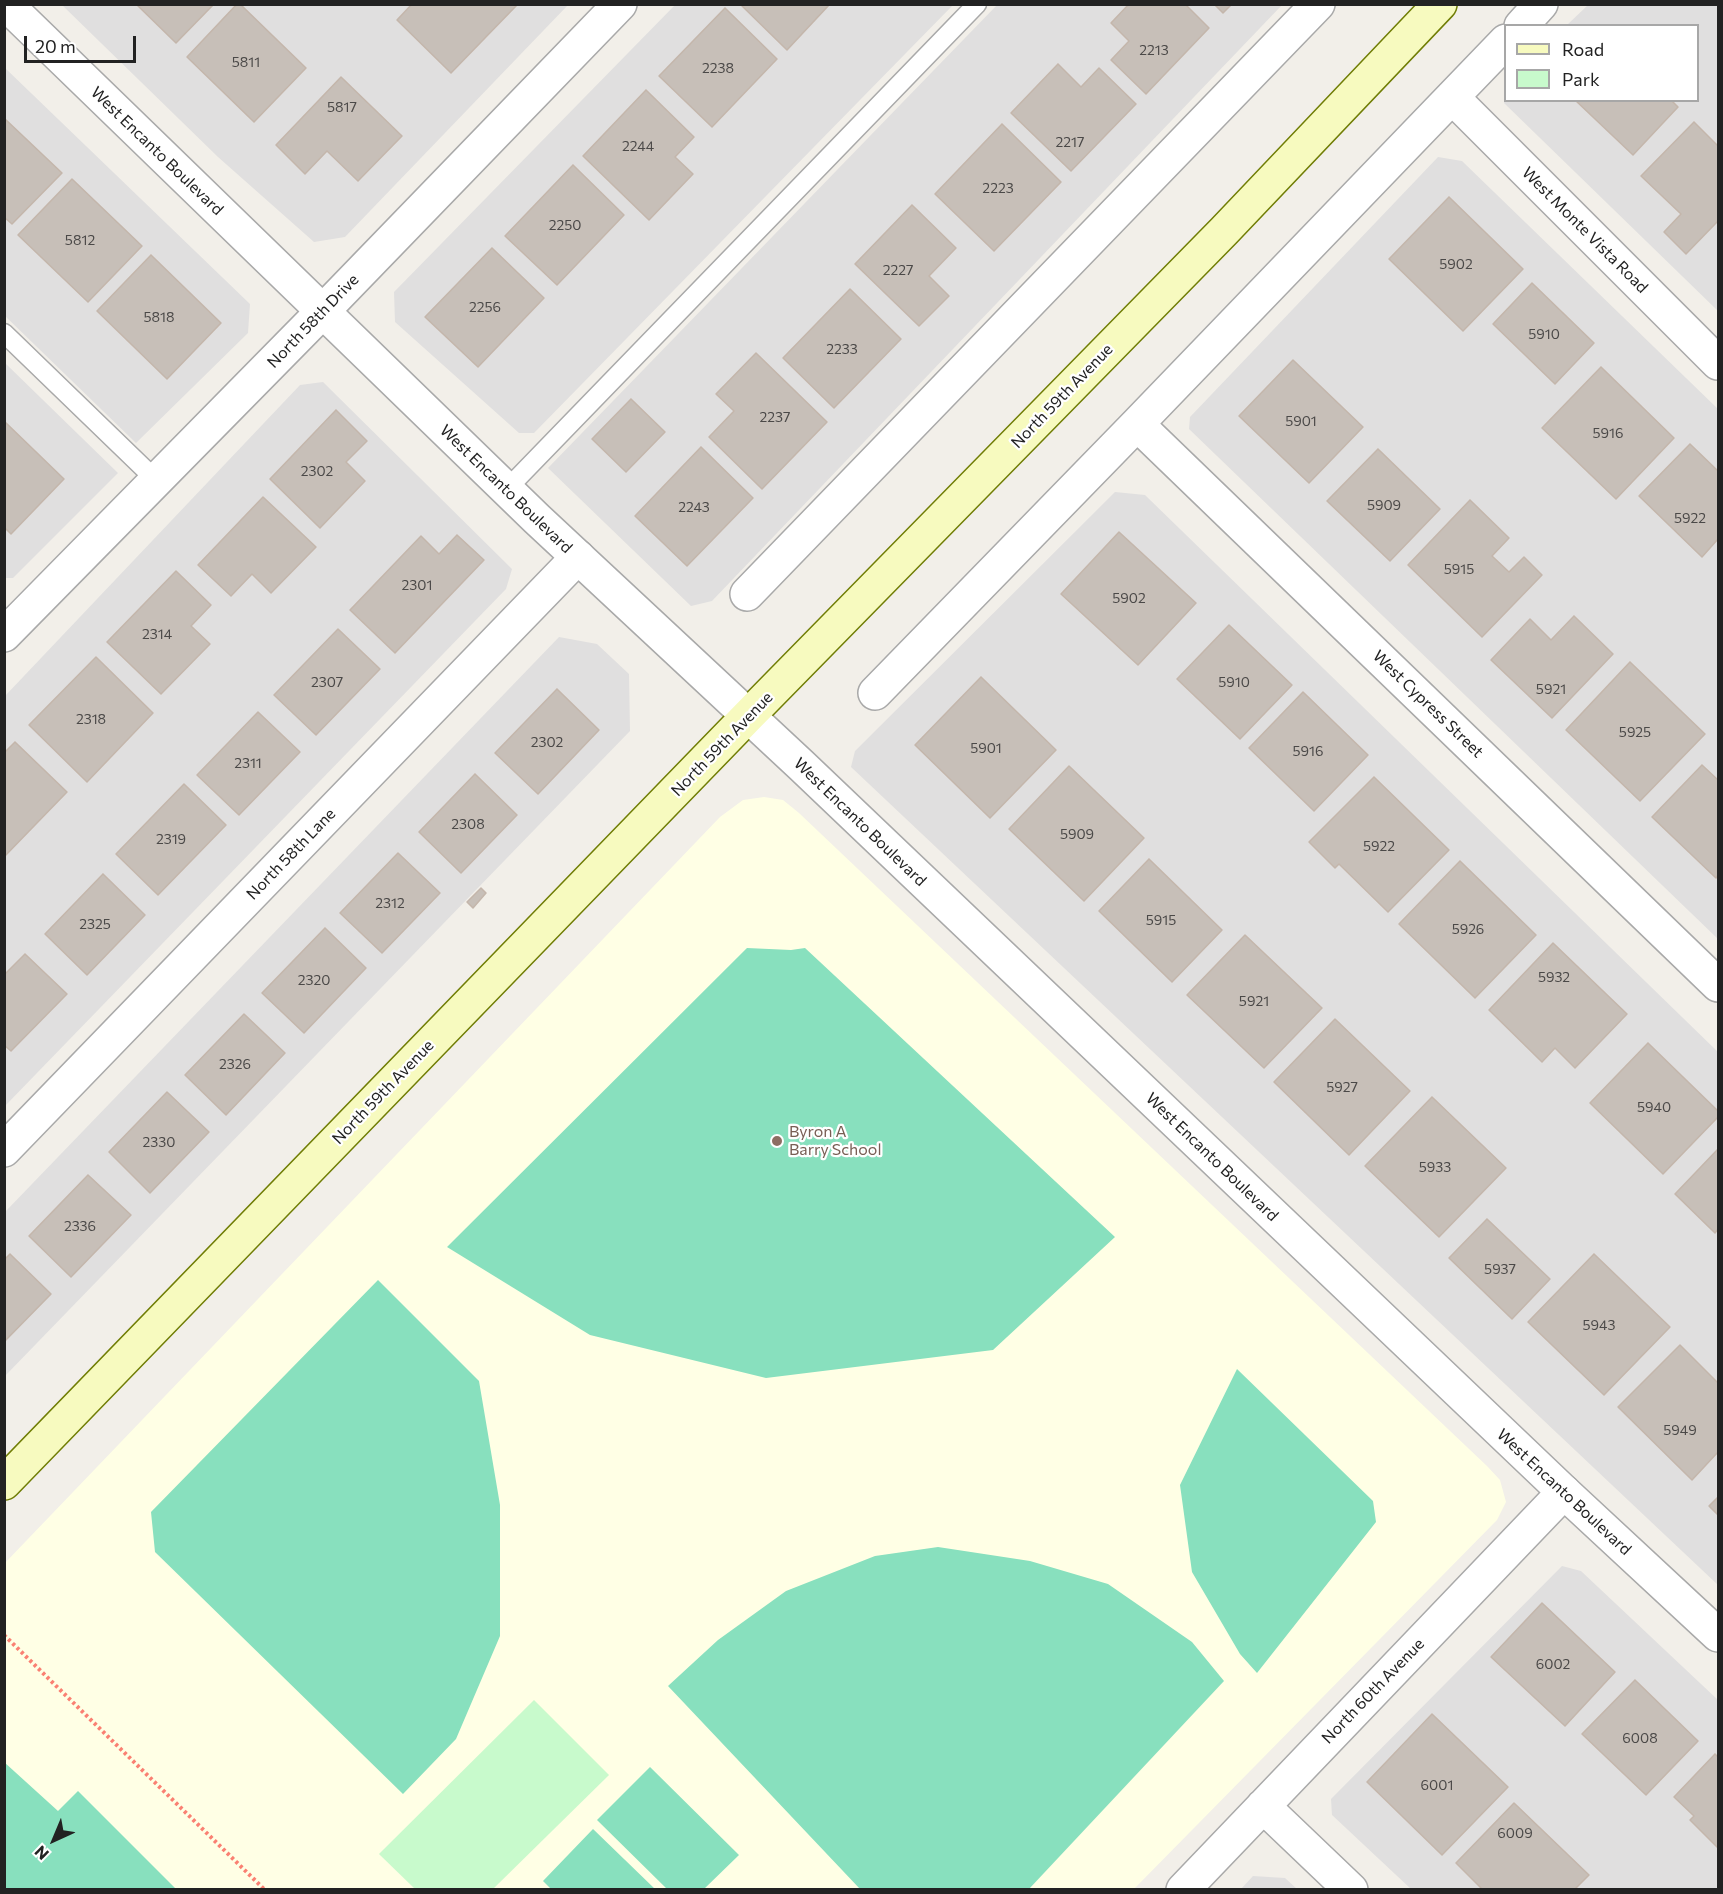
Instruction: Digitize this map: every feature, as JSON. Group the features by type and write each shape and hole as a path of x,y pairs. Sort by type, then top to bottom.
{"main road":[{"name":"North 59th Avenue","path":"4,1483 1198,256 1440,4"}],"street":[{"name":"West Encanto Boulevard","path":"6,4 506,490 748,716 1564,1492 1719,1635"},
{"name":"North 58th Drive","path":"4,635 322,312 620,4"},
{"path":"747,594 1318,4"},
{"path":"1523,24 1541,4"},
{"path":"875,693 1504,43"},
{"name":"West Monte Vista Road","path":"1452,97 1719,363"},
{"name":"West Cypress Street","path":"1137,424 1719,984"},
{"name":"North 58th Lane","path":"4,1150 578,557"},
{"name":"North 60th Avenue","path":"1183,1890 1564,1492"},
{"path":"1263,1806 1351,1890"}],"lane":[{"path":"506,490 977,4"},
{"path":"4,333 157,481"}],"path":[{"path":"4,1635 265,1890"}],"shaded area":[{"path":"62,5 568,5 345,237 314,242 218,157"},
{"path":"675,5 953,5 534,433 519,433 395,322 394,292"},
{"path":"997,5 1282,5 712,601 691,606 548,468"},
{"path":"1588,5 1718,5 1718,311 1504,103 1699,102 1699,24 1568,24"},
{"path":"4,67 250,304 248,333 136,443 5,316"},
{"path":"1438,157 1462,161 1718,409 1718,939 1189,429 1190,417"},
{"path":"4,362 118,473 13,578 4,578"},
{"path":"323,382 512,569 506,589 5,1106 5,696 300,385"},
{"path":"1115,492 1145,495 1718,1052 1718,1585 851,767 855,751"},
{"path":"559,637 597,644 629,674 630,731 5,1376 5,1212"},
{"name":"Byron A Barry School","path":"764,797 783,800 799,813 1487,1466 1500,1480 1506,1502 1497,1520 1133,1890 5,1889 4,1564 720,817 743,800"},
{"path":"1562,1566 1581,1571 1718,1700 1718,1889 1411,1889 1332,1815 1331,1799"},
{"path":"1253,1876 1285,1878 1297,1889 1241,1889"}],"green space":[{"path":"747,948 791,950 805,948 1115,1237 993,1350 766,1378 590,1335 447,1247"},
{"path":"378,1280 479,1381 500,1505 500,1636 456,1739 403,1794 155,1552 151,1512"},
{"path":"1237,1369 1373,1501 1376,1522 1257,1673 1240,1654 1192,1572 1180,1485"},
{"path":"938,1547 1030,1561 1108,1584 1192,1642 1224,1681 1029,1889 860,1889 668,1686 718,1640 786,1591 875,1556"},
{"path":"534,1700 609,1775 493,1889 415,1889 379,1854"},
{"path":"4,1762 58,1811 78,1791 176,1889 5,1889"},
{"path":"650,1767 739,1855 704,1889 667,1889 597,1820"},
{"path":"593,1829 655,1889 551,1889 543,1881"}],"building":[{"path":"136,4 214,4 176,43"},
{"path":"237,4 240,4 306,68 254,122 187,57"},
{"path":"412,4 517,5 451,73 397,20"},
{"path":"740,4 830,4 787,50"},
{"path":"1129,4 1185,4 1209,28 1146,94 1111,60 1129,41 1111,23"},
{"path":"1214,4 1232,4 1223,13"},
{"path":"725,8 777,59 712,127 659,76"},
{"path":"1058,64 1081,87 1099,68 1136,104 1071,171 1011,113"},
{"path":"341,77 402,136 358,181 327,151 305,174 276,145"},
{"path":"646,90 694,137 675,157 693,174 649,220 583,156"},
{"path":"1577,102 1673,102 1678,107 1633,155"},
{"path":"4,118 62,173 12,224 4,217"},
{"path":"1694,122 1718,146 1718,221 1686,254 1664,232 1681,214 1641,176"},
{"path":"1002,124 1061,182 994,251 935,194"},
{"path":"573,165 624,215 557,285 505,236"},
{"path":"72,179 142,246 88,302 18,235"},
{"path":"1449,197 1523,269 1463,331 1389,259"},
{"path":"912,205 956,248 929,276 949,296 919,326 855,264"},
{"path":"492,248 544,298 478,367 425,317"},
{"path":"151,255 221,323 167,379 97,311"},
{"path":"1532,283 1594,343 1555,384 1493,324"},
{"path":"850,289 901,339 834,408 783,358"},
{"path":"756,353 827,422 762,489 709,437 734,411 716,394"},
{"path":"1293,360 1363,427 1309,483 1239,416"},
{"path":"1601,367 1674,438 1616,499 1542,428"},
{"path":"631,399 665,432 626,472 592,439"},
{"path":"336,410 367,441 346,462 365,481 320,528 270,479"},
{"path":"4,421 64,479 11,534 4,527"},
{"path":"1690,444 1718,471 1718,539 1702,557 1639,496"},
{"path":"701,447 753,498 687,566 635,516"},
{"path":"1378,449 1440,509 1390,561 1327,501"},
{"path":"263,497 316,547 271,593 252,574 231,596 198,565"},
{"path":"1470,500 1509,538 1492,556 1509,572 1524,557 1542,575 1482,637 1408,565"},
{"path":"1119,532 1196,603 1138,665 1061,594"},
{"path":"457,535 484,560 395,653 350,610 421,536 439,554"},
{"path":"176,571 211,605 191,626 210,644 161,694 107,642"},
{"path":"1574,616 1613,654 1552,718 1491,660 1530,619 1551,640"},
{"path":"1229,625 1292,685 1240,739 1177,679"},
{"path":"338,629 380,669 316,735 274,695"},
{"path":"96,657 153,713 87,782 29,725"},
{"path":"1630,662 1705,734 1640,801 1566,730"},
{"path":"981,677 1056,750 990,818 915,745"},
{"path":"557,689 599,730 538,794 495,753"},
{"path":"1303,692 1368,755 1314,811 1249,748"},
{"path":"258,712 300,752 239,815 197,775"},
{"path":"15,742 67,792 4,857 4,753"},
{"path":"1702,765 1718,780 1718,875 1716,878 1652,817"},
{"path":"1069,766 1144,838 1084,901 1009,829"},
{"path":"475,774 517,815 461,873 419,832"},
{"path":"1374,777 1449,850 1388,912 1339,864 1335,868 1309,842"},
{"path":"184,784 226,825 158,895 116,854"},
{"path":"398,853 440,893 382,953 340,913"},
{"path":"1149,859 1222,930 1172,982 1099,911"},
{"path":"1460,861 1536,935 1475,998 1399,924"},
{"path":"103,874 145,915 87,975 45,934"},
{"path":"481,888 486,893 473,908 467,902"},
{"path":"325,928 366,968 304,1033 262,993"},
{"path":"1245,935 1322,1008 1264,1068 1187,995"},
{"path":"1553,943 1627,1014 1575,1068 1555,1048 1542,1062 1489,1010"},
{"path":"25,954 67,994 11,1051 4,1045 4,975"},
{"path":"244,1014 285,1053 226,1115 185,1075"},
{"path":"1335,1019 1410,1091 1349,1155 1274,1082"},
{"path":"1648,1043 1718,1111 1718,1117 1663,1174 1590,1103"},
{"path":"167,1092 209,1132 150,1193 109,1152"},
{"path":"1432,1097 1506,1168 1439,1237 1365,1166"},
{"path":"1718,1149 1718,1229 1715,1233 1675,1194"},
{"path":"88,1175 131,1215 71,1277 29,1236"},
{"path":"1487,1219 1550,1279 1512,1319 1449,1258"},
{"path":"10,1254 51,1294 4,1342 4,1260"},
{"path":"1594,1254 1670,1327 1604,1395 1528,1322"},
{"path":"1680,1345 1718,1383 1718,1452 1692,1480 1618,1407"},
{"path":"1718,1497 1718,1515 1709,1506"},
{"path":"1542,1603 1615,1672 1565,1726 1491,1657"},
{"path":"1635,1680 1698,1741 1646,1795 1582,1734"},
{"path":"1432,1714 1508,1787 1442,1855 1367,1782"},
{"path":"1715,1754 1718,1757 1718,1848 1690,1820 1694,1816 1674,1797"},
{"path":"1514,1803 1589,1875 1574,1890 1483,1890 1456,1863"}],"place":[{"name":"Byron A Barry School","path":"777,1141"}]}
